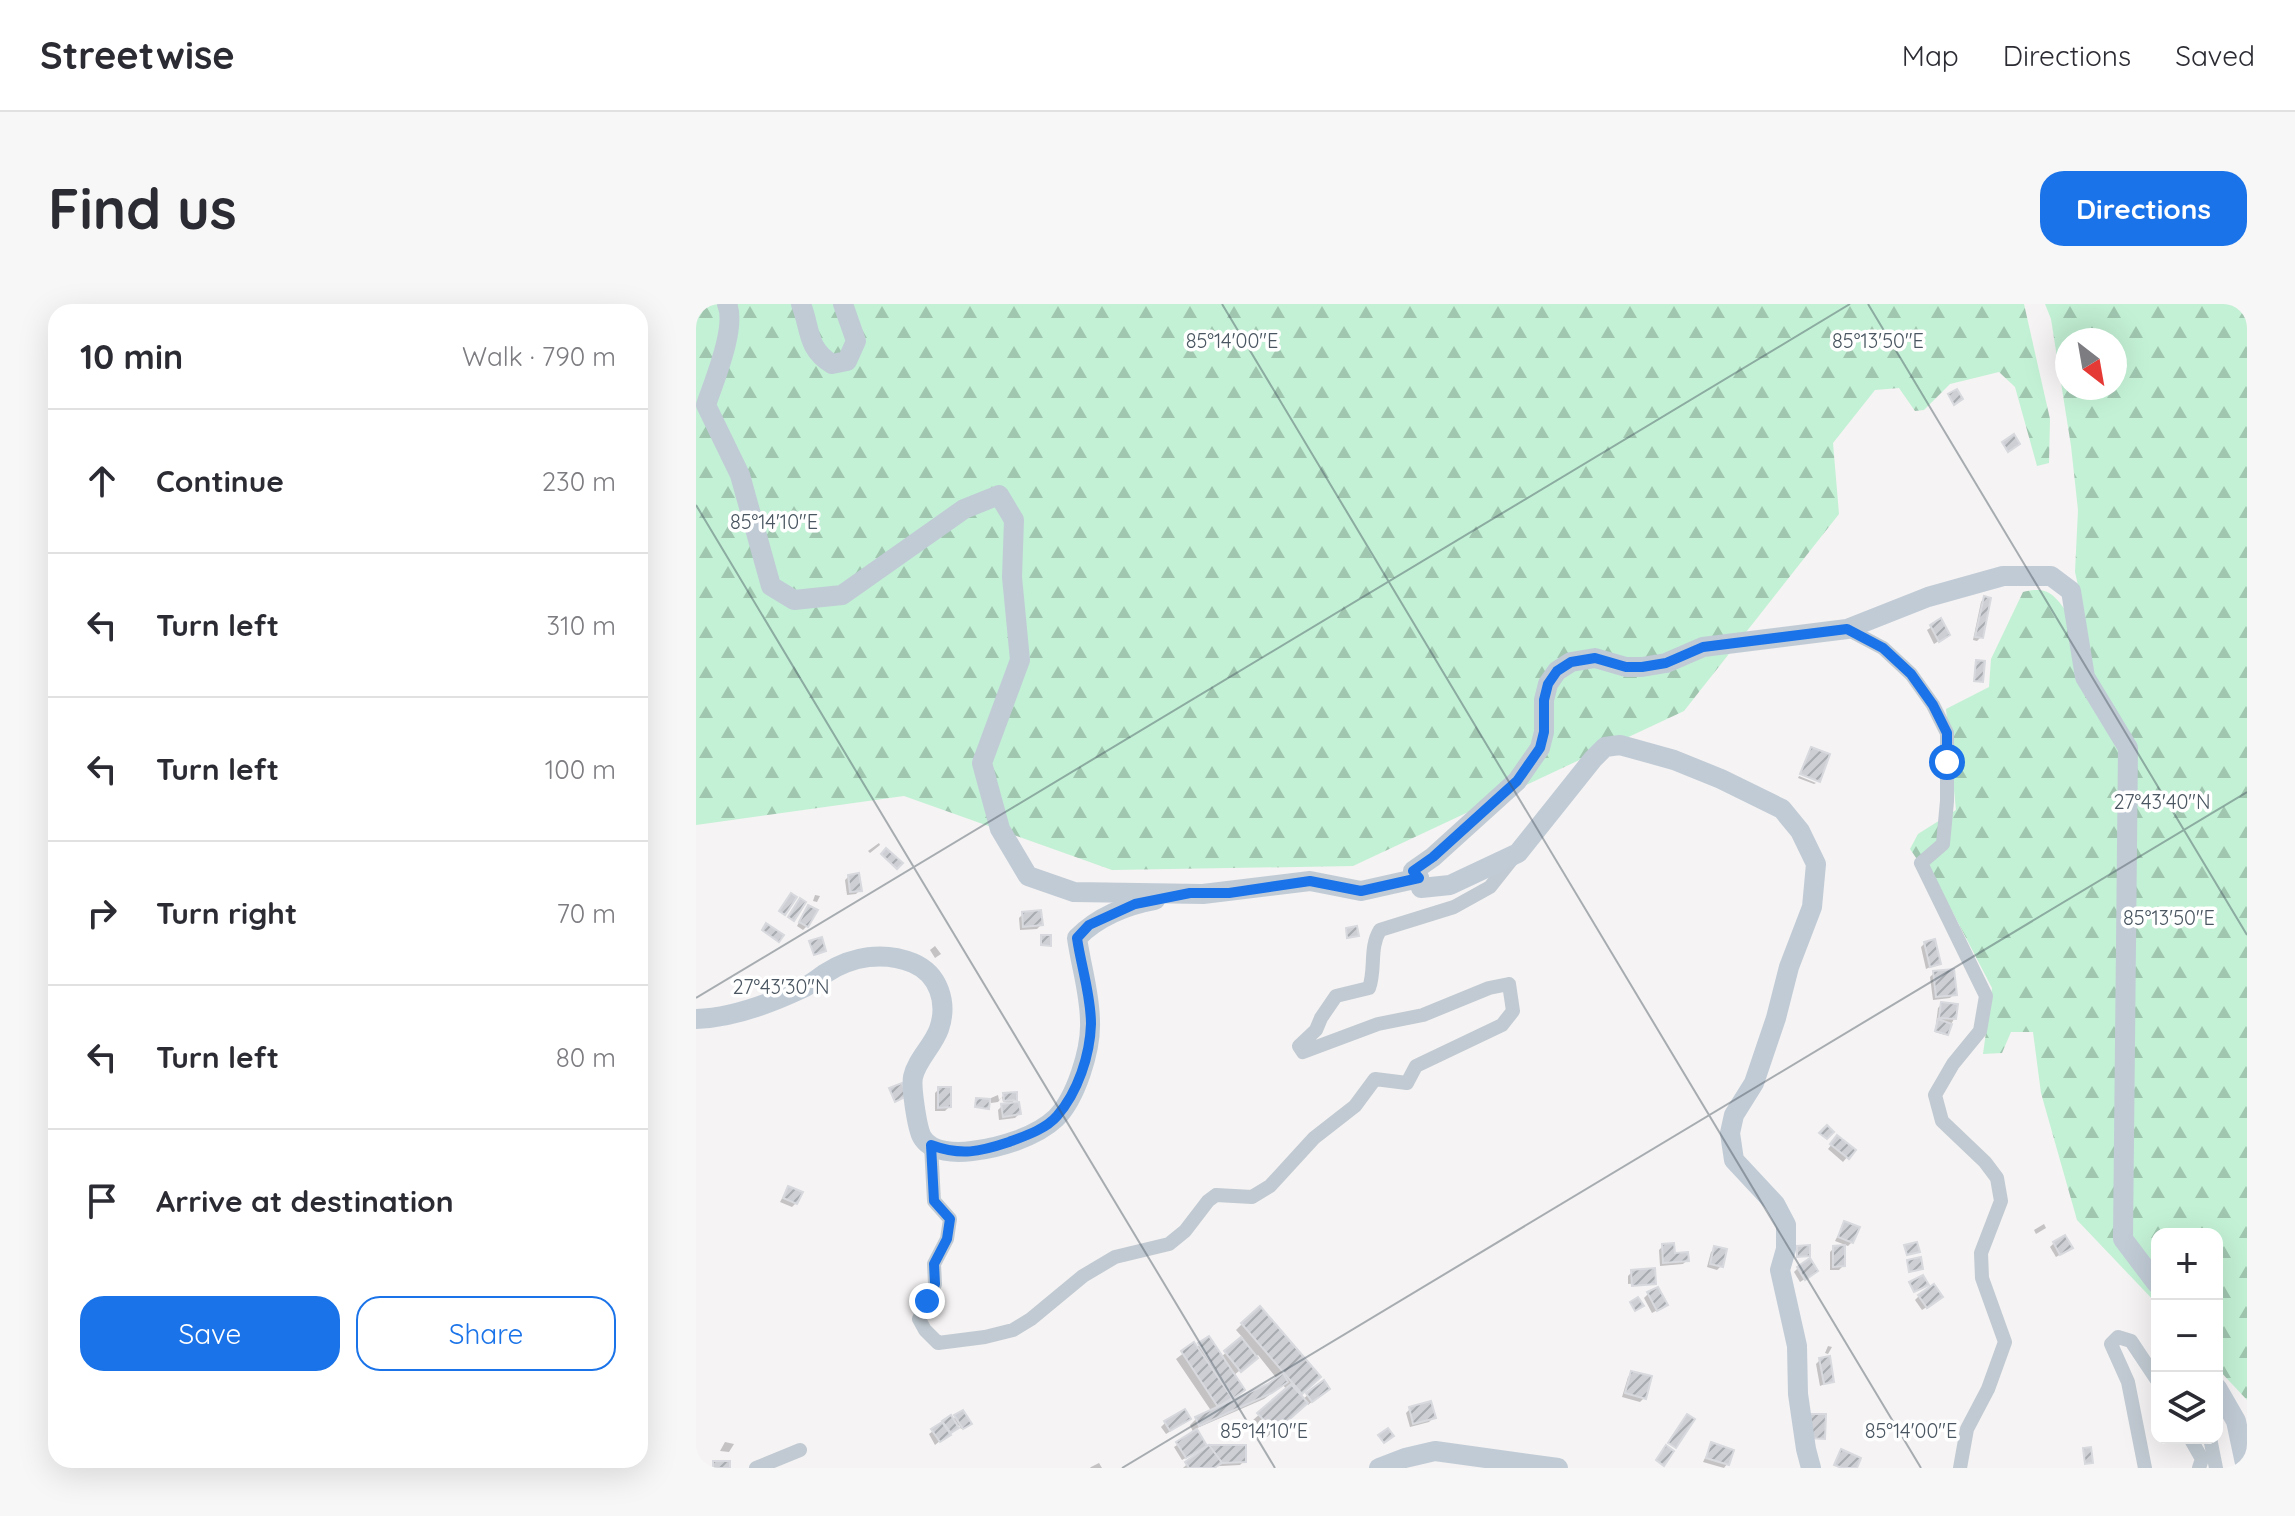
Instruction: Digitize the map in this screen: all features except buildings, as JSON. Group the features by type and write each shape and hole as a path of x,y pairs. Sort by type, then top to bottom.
{"main road":[{"path":"727,304 727,332 721,363 706,405 740,475 771,586 794,600 842,595 964,509 999,495 1014,520 1012,577 1020,660 982,763 1000,829 1028,876 1074,892 1190,893 1229,893 1310,881 1361,891 1419,878"},
{"path":"801,304 813,346 820,357 832,364 847,361 856,341 843,304"},
{"path":"1811,1468 1798,1394 1797,1346 1780,1270 1786,1249 1786,1225 1775,1204 1734,1160 1730,1133 1734,1115 1754,1083 1764,1057 1789,967 1812,907 1816,864 1800,831 1782,809 1709,774 1620,745 1605,747 1593,759 1518,853 1450,885 1421,888 1419,878 1413,871 1433,857 1517,781 1540,748 1548,684 1557,671 1571,662 1595,658 1626,667 1642,667 1666,663 1703,647 1847,629 1928,597 2003,576 2051,576 2071,591 2085,677 2128,748 2123,1239 2151,1276"},
{"path":"696,1019 761,1005 804,988 845,962 886,956 913,963 938,983 942,1002 939,1029 916,1068 912,1081 922,1138 953,1153 988,1149 1028,1135 1056,1117 1077,1084 1091,1024 1077,938 1089,925 1135,904 1190,893"},
{"path":"2223,1398 2241,1428 2246,1468"},
{"path":"1379,1468 1435,1451 1558,1468"}],"street":[{"path":"1847,629 1883,648 1911,674 1933,705 1947,733 1947,801 1943,844 1921,863 1986,996 1980,1031 1953,1064 1935,1095 1942,1121 1985,1162 1997,1178 2001,1201 1981,1253 1982,1278 2005,1342 1988,1389 1967,1429 1960,1468"},
{"path":"931,1145 934,1201 950,1219 947,1239 934,1264 935,1284 919,1319 938,1343 1013,1330 1083,1276 1115,1257 1169,1244 1185,1231 1216,1195 1252,1197 1268,1188 1314,1138 1355,1106 1375,1079 1407,1083 1416,1066 1432,1056 1472,1041 1502,1025 1513,1011 1509,984 1489,988 1423,1015 1378,1024 1321,1048 1303,1052 1299,1046 1316,1030 1336,996 1369,988 1374,940 1380,930 1454,907 1490,887 1518,853"},
{"path":"2145,1468 2128,1382 2111,1344 2118,1337 2131,1341 2152,1372"},
{"path":"2193,1444 2202,1459 2199,1468"},
{"path":"2211,1444 2216,1468"},
{"path":"756,1468 800,1450"}],"green space":[{"path":"696,304 2024,304 2050,419 2049,463 2037,466 2015,387 1999,372 1950,384 1924,410 1915,411 1899,388 1875,390 1833,443 1839,514 1684,711 1353,866 1112,870 904,796 696,825"},
{"path":"2045,304 2247,304 2247,1400 2223,1374 2223,1228 2151,1228 2151,1298 2077,1220 2041,1093 2033,1032 2011,1032 2002,1053 1983,1054 1992,988 1951,909 1910,849 1918,834 1956,810 1946,709 1989,687 1991,659 2023,592 2045,591 2069,615 2084,612 2075,572 2078,510 2064,400 2127,400 2127,328 2055,328 2055,344"}],"route":[{"path":"927,1301 935,1284 934,1264 947,1239 950,1219 934,1201 931,1145 953,1153 988,1149 1028,1135 1056,1117 1077,1084 1088,1044 1091,1024 1089,1003 1077,938 1089,925 1135,904 1190,893 1229,893 1310,881 1361,891 1419,878 1413,871 1433,857 1517,781 1540,748 1548,684 1557,671 1571,662 1595,658 1626,667 1642,667 1666,663 1703,647 1847,629 1883,648 1911,674 1933,705 1947,733 1947,762"}]}
